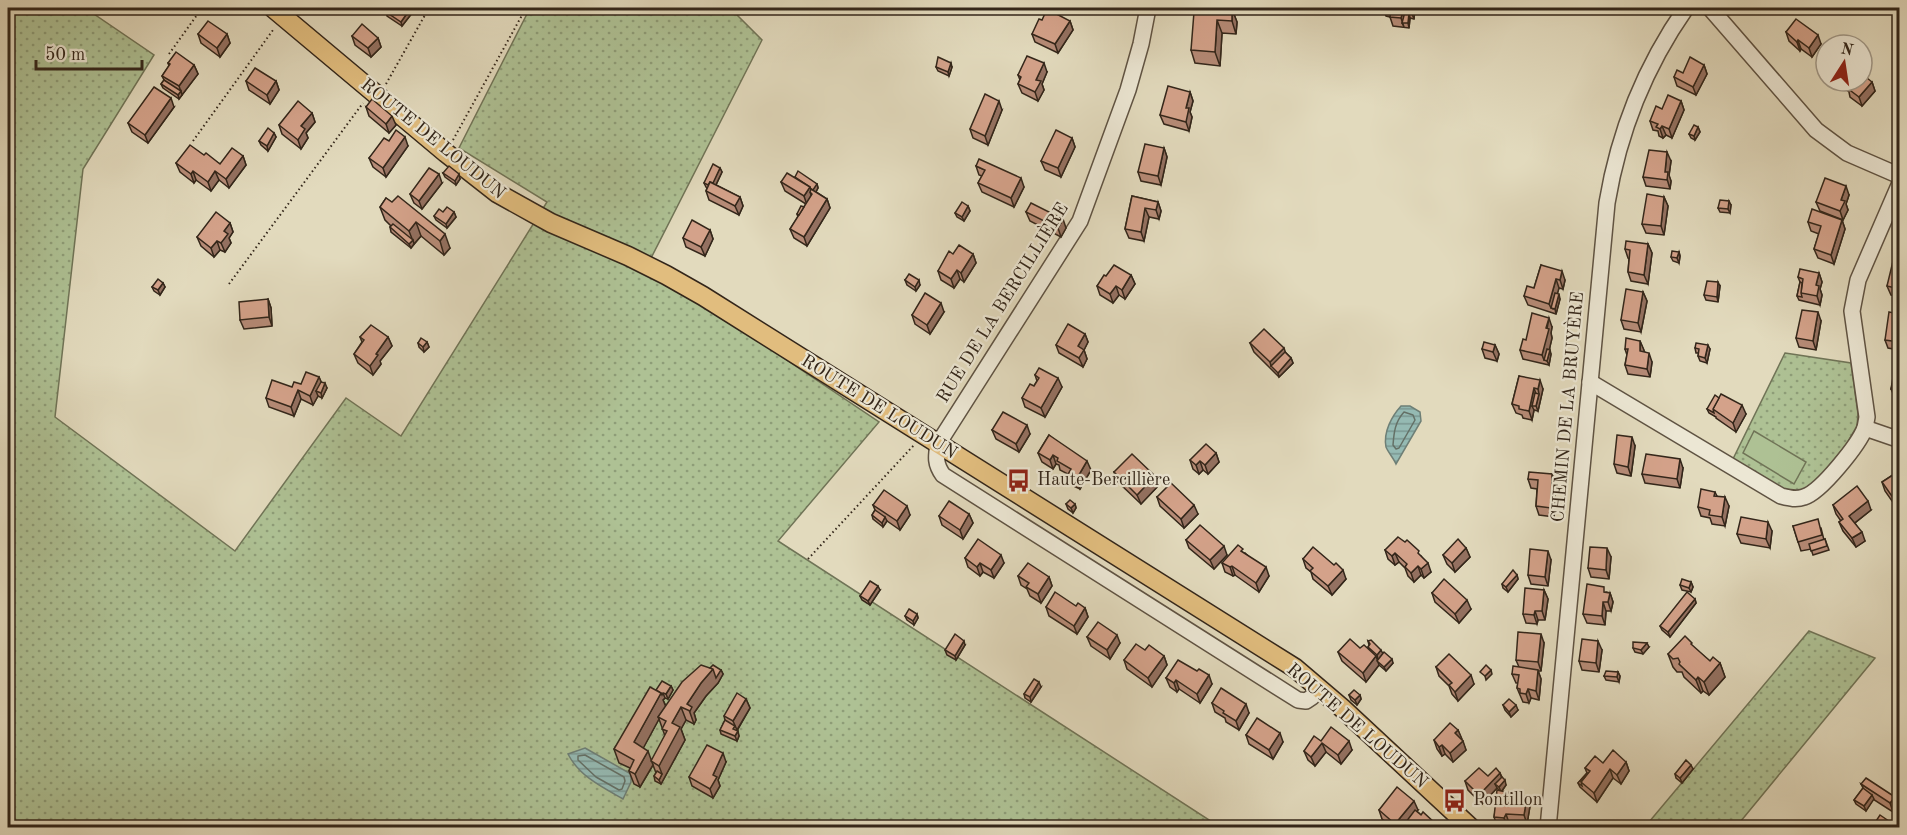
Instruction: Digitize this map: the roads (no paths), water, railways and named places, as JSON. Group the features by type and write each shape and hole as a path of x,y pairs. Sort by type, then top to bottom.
{"main road":[{"name":"ROUTE DE LOUDUN","path":"278,12 478,179 513,202 551,223 666,275 1260,645 1319,688 1471,828"}],"street":[{"name":"RUE DE LA BERCILLIÈRE","path":"931,439 1080,221 1128,90 1148,8"},
{"name":"CHEMIN DE LA BRUYÈRE","path":"1548,828 1607,203 1613,167 1624,127 1638,90 1653,58 1686,8"},
{"path":"1710,8 1816,130 1848,153 1899,176"},
{"path":"1590,382 1781,496 1792,499 1803,498 1819,488 1856,445 1865,428 1867,417 1852,311 1853,296 1899,183"},
{"path":"1865,428 1899,440"},
{"path":"931,439 937,467 953,482 1298,700 1306,701 1319,688"}],"water":[{"path":"1401,406 1410,406 1420,412 1421,421 1396,464 1385,441 1392,419"},
{"path":"585,748 631,774 631,782 623,799 578,769 568,754"}],"place":[{"name":"Haute-Bercillière","path":"1019,480"},
{"name":"Pontillon","path":"1455,800"}]}
